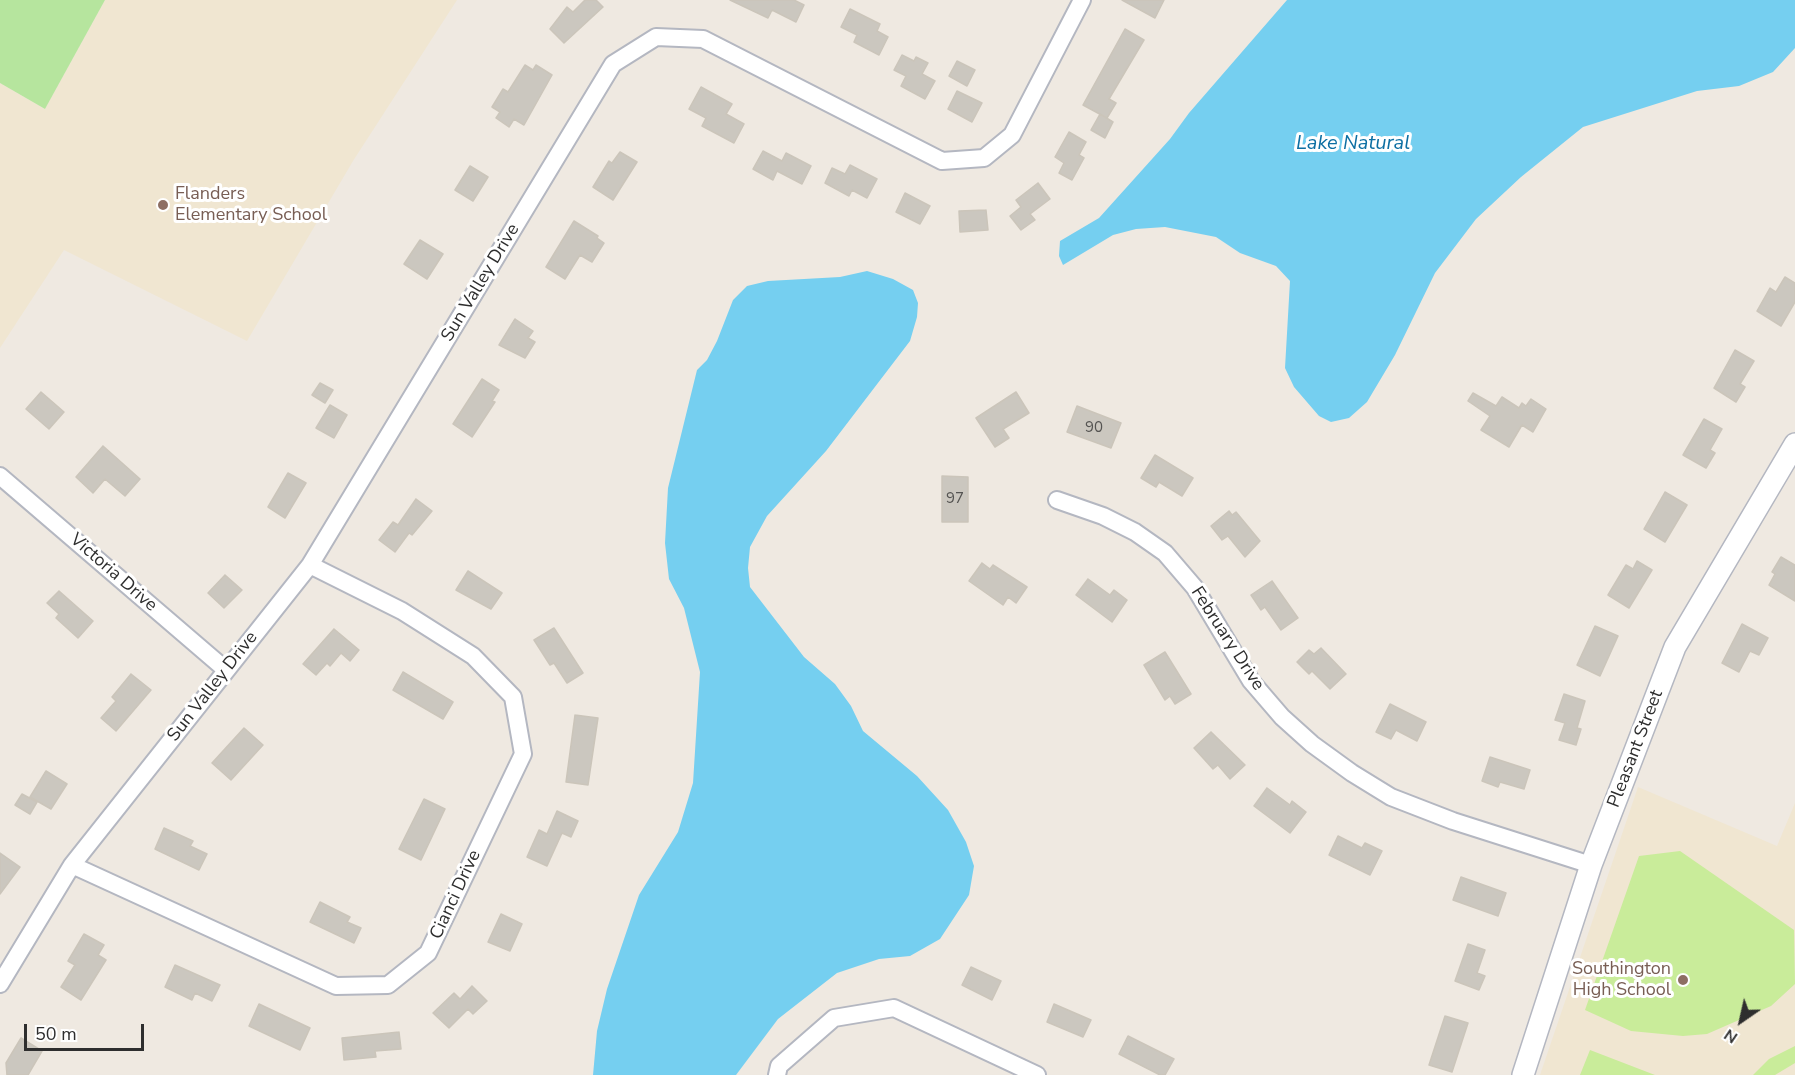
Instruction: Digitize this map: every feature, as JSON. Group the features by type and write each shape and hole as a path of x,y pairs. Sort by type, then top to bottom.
{"street":[{"name":"Sun Valley Drive","path":"0,984 72,865 310,565 613,64 656,37 703,39 942,161 984,158 1012,135 1082,0"},
{"name":"Pleasant Street","path":"1523,1075 1592,865 1675,647 1795,444"},
{"name":"Victoria Drive","path":"0,476 226,670"},
{"name":"February Drive","path":"1058,500 1102,516 1135,532 1165,553 1195,588 1251,681 1282,717 1312,744 1352,773 1391,797 1453,821 1592,865"},
{"name":"Cianci Drive","path":"72,865 336,986 388,985 428,953 523,754 513,697 473,656 402,610 310,565"},
{"path":"777,1075 779,1066 834,1018 894,1008 1037,1075"}],"shaded area":[{"name":"Flanders Elementary School","path":"105,0 457,0 353,161 247,341 64,250 0,348 0,83 45,109"},
{"name":"Southington High School","path":"1638,787 1777,846 1795,803 1795,1075 1540,1075"}],"green space":[{"path":"0,0 105,0 45,109 0,83"},
{"path":"1680,851 1794,930 1795,984 1771,1006 1707,1034 1683,1036 1631,1031 1585,1010 1639,856"},
{"path":"1795,1046 1795,1063 1775,1075 1753,1075 1769,1059"},
{"path":"1590,1050 1655,1075 1580,1075"}],"water":[{"name":"Lake Natural","path":"1287,0 1795,0 1795,48 1773,72 1739,86 1697,91 1583,127 1521,177 1476,219 1435,273 1395,355 1367,402 1349,418 1331,422 1319,416 1294,387 1285,368 1290,281 1276,266 1240,253 1216,237 1165,227 1136,229 1113,235 1063,265 1059,256 1060,241 1099,218 1170,139 1189,113"},
{"path":"867,271 893,279 913,290 918,303 917,317 910,341 826,451 767,516 750,547 748,568 750,587 804,657 835,684 851,706 863,731 917,776 948,810 966,842 974,866 969,895 940,939 910,956 879,959 837,973 778,1019 736,1075 593,1075 597,1031 607,989 639,895 678,832 693,783 700,672 684,608 669,579 665,543 668,488 697,370 707,360 717,341 733,300 747,286 768,281 840,277"}],"building":[{"path":"585,0 596,0 603,7 564,43 550,29 567,7 573,12"},
{"path":"730,0 794,0 804,5 796,22 772,10 768,18"},
{"path":"1122,0 1164,0 1155,18"},
{"path":"850,9 880,24 877,31 888,37 879,55 854,42 857,35 841,27"},
{"path":"1125,29 1144,40 1109,99 1116,103 1107,118 1083,105"},
{"path":"902,55 914,61 916,57 928,63 922,74 935,81 925,99 901,86 906,76 894,70"},
{"path":"957,61 975,70 967,86 949,76"},
{"path":"525,65 533,70 536,65 552,75 524,125 514,119 509,127 496,118 500,112 492,107 503,89 508,92"},
{"path":"701,87 732,104 726,114 744,124 734,143 702,126 706,118 689,109"},
{"path":"957,91 982,103 972,122 948,109"},
{"path":"1100,114 1113,122 1105,138 1091,130"},
{"path":"1069,132 1086,142 1079,155 1084,158 1072,180 1059,173 1064,163 1055,157"},
{"path":"763,151 782,161 786,153 811,166 802,184 777,171 773,180 753,169"},
{"path":"620,152 637,162 613,200 593,187 609,161 612,163"},
{"path":"850,165 877,179 867,198 852,190 849,196 825,183 832,168 845,174"},
{"path":"470,166 488,177 473,201 455,190"},
{"path":"1038,183 1050,199 1030,214 1035,220 1021,230 1010,216 1021,207 1016,200"},
{"path":"905,193 930,206 920,224 896,212"},
{"path":"986,210 988,230 960,232 959,211"},
{"path":"574,221 598,236 597,238 604,243 592,262 580,255 565,279 546,267"},
{"path":"420,240 443,254 427,279 404,264"},
{"path":"1785,277 1795,283 1795,302 1781,326 1757,311 1770,288 1776,292"},
{"path":"515,319 533,331 528,338 535,342 525,358 499,345"},
{"path":"1735,350 1754,361 1740,384 1745,387 1736,402 1714,388"},
{"path":"482,379 499,390 492,401 495,402 472,437 453,424"},
{"path":"320,383 333,390 325,403 312,395"},
{"path":"41,392 64,412 49,429 26,409"},
{"path":"1016,392 1029,413 1003,429 1009,438 995,447 976,418"},
{"path":"1473,393 1496,406 1502,397 1519,408 1522,403 1526,406 1531,399 1546,409 1533,432 1522,425 1509,447 1481,430 1490,416 1468,401"},
{"path":"330,405 347,415 334,438 316,428"},
{"path":"1077,406 1121,423 1111,448 1067,432"},
{"path":"1704,419 1722,429 1710,450 1715,453 1706,468 1683,455"},
{"path":"103,446 140,479 125,496 105,479 93,493 76,477"},
{"path":"1155,455 1193,478 1182,496 1159,482 1156,487 1141,478"},
{"path":"288,473 306,483 285,518 268,507"},
{"path":"942,476 968,477 968,522 942,522"},
{"path":"1665,492 1687,505 1665,542 1644,529"},
{"path":"416,499 432,511 412,535 409,533 395,552 379,540 393,522 398,525"},
{"path":"1229,511 1232,515 1236,512 1260,541 1245,557 1228,536 1222,540 1211,526"},
{"path":"1781,557 1795,565 1795,601 1769,585 1775,574 1772,572"},
{"path":"1637,561 1652,570 1629,608 1608,595 1626,565 1633,569"},
{"path":"982,563 990,569 993,565 1027,587 1016,603 1008,597 1003,605 969,581"},
{"path":"468,571 502,593 491,609 456,590"},
{"path":"225,575 242,590 224,608 208,593"},
{"path":"1088,579 1110,595 1114,590 1127,600 1112,622 1076,595"},
{"path":"1272,581 1298,618 1281,630 1265,607 1261,610 1251,595"},
{"path":"59,591 93,621 78,638 56,618 59,614 47,603"},
{"path":"1742,624 1768,638 1759,655 1750,651 1739,672 1722,663"},
{"path":"1595,626 1618,636 1600,676 1577,665"},
{"path":"554,628 583,673 567,683 554,663 550,665 534,640"},
{"path":"334,629 359,650 350,661 341,653 330,666 327,663 316,675 303,664"},
{"path":"1321,648 1346,674 1330,689 1312,671 1309,674 1297,662 1309,650 1314,654"},
{"path":"1165,652 1191,694 1175,704 1170,696 1165,700 1144,665"},
{"path":"403,672 453,702 443,719 393,690"},
{"path":"131,674 151,690 116,731 101,718 116,701 112,697"},
{"path":"1564,694 1585,701 1577,728 1581,729 1576,745 1559,740 1565,723 1555,720"},
{"path":"1390,704 1426,722 1417,741 1396,730 1391,739 1376,732"},
{"path":"575,715 598,718 588,785 566,782"},
{"path":"244,728 263,745 231,780 212,763"},
{"path":"1211,732 1245,765 1230,779 1218,765 1213,769 1194,748"},
{"path":"1490,757 1530,770 1524,789 1500,782 1498,787 1482,781"},
{"path":"46,771 67,784 51,809 30,797"},
{"path":"1267,788 1290,805 1292,801 1306,812 1290,833 1254,806"},
{"path":"22,794 37,802 30,814 15,805"},
{"path":"424,799 445,809 421,860 399,849"},
{"path":"557,811 578,821 571,837 562,833 547,866 527,857 539,830 547,834"},
{"path":"164,828 193,841 190,846 207,854 199,870 155,849"},
{"path":"1338,836 1362,848 1365,843 1382,851 1370,875 1329,855"},
{"path":"0,853 20,867 0,894"},
{"path":"1461,877 1506,893 1498,916 1453,900"},
{"path":"320,902 350,917 347,922 361,928 354,943 310,922"},
{"path":"501,914 522,924 510,951 488,942"},
{"path":"84,934 104,945 98,955 106,960 81,1000 61,987 75,965 68,961"},
{"path":"1468,944 1485,950 1477,973 1485,976 1479,990 1455,981"},
{"path":"175,965 220,985 212,1001 195,993 192,1000 165,987"},
{"path":"971,967 1001,981 992,1000 962,985"},
{"path":"472,986 487,1001 473,1014 468,1009 449,1028 433,1013 454,993 460,999"},
{"path":"259,1004 310,1028 300,1050 249,1026"},
{"path":"1054,1004 1091,1020 1083,1037 1047,1022"},
{"path":"1445,1016 1468,1023 1452,1072 1429,1065"},
{"path":"399,1032 401,1049 375,1051 376,1057 344,1060 342,1038"},
{"path":"1128,1036 1174,1059 1165,1075 1160,1075 1119,1054"},
{"path":"21,1038 42,1051 28,1075 7,1075 6,1063"}],"place":[{"name":"Flanders Elementary School","path":"163,205"},
{"name":"Southington High School","path":"1683,980"}]}
